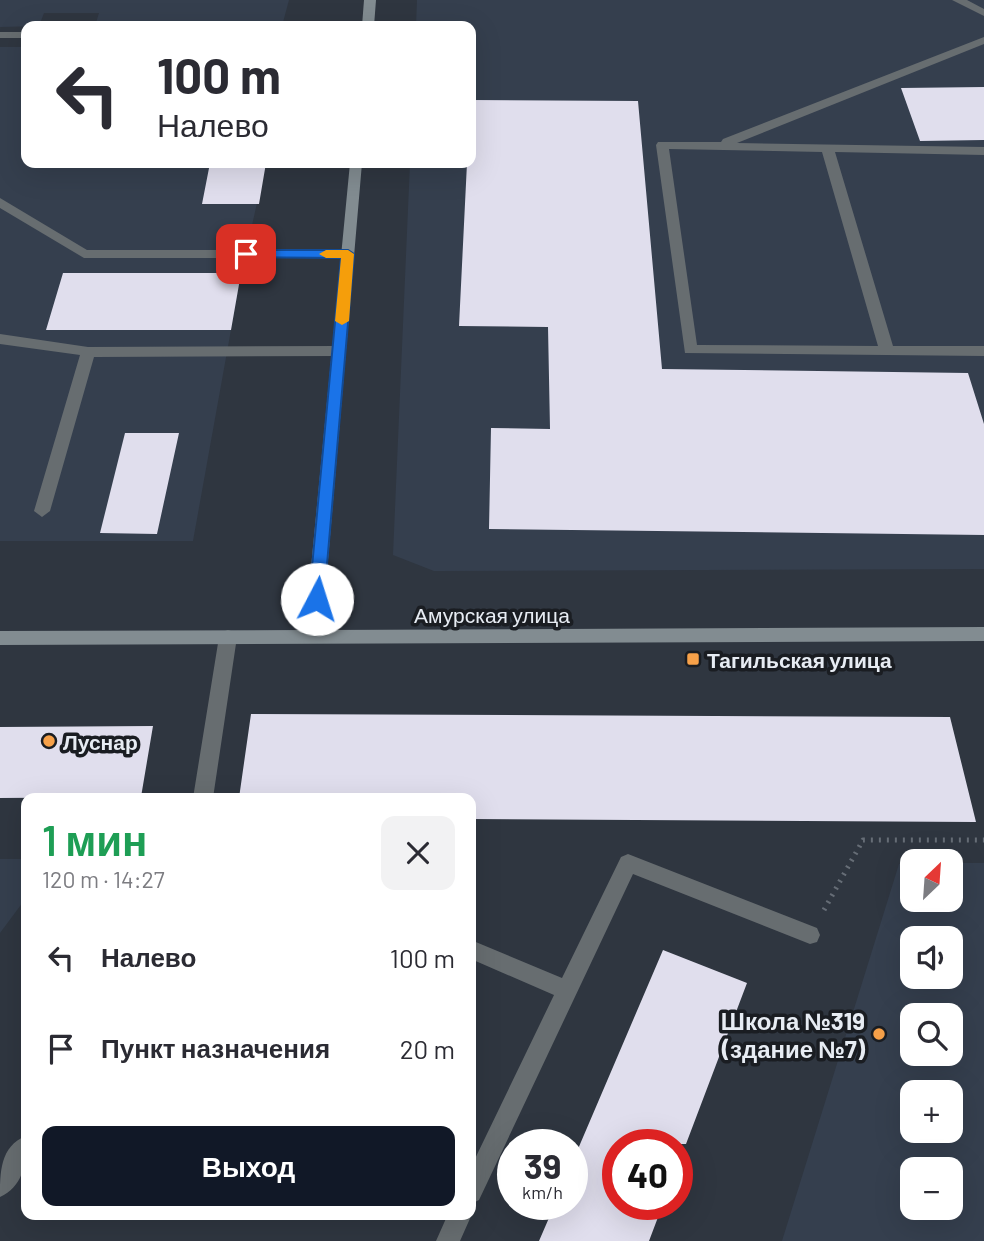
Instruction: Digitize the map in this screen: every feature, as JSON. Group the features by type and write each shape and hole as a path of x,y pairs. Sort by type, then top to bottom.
{"street":[{"path":"368,21 370,0"},
{"path":"313,637 356,168"},
{"name":"Амурская улица","path":"0,638 984,635"}],"lane":[{"path":"958,0 984,13"},
{"path":"0,35 21,35"},
{"path":"719,146 984,40"},
{"path":"984,151 662,145 690,349 984,351"},
{"path":"827,148 887,351"},
{"path":"0,202 85,254 348,254"},
{"path":"0,339 88,352 339,351"},
{"path":"42,511 88,352"},
{"path":"204,793 228,637"},
{"path":"476,1181 628,863 810,935"},
{"path":"476,951 567,990"},
{"path":"0,1185 21,1154"},
{"path":"448,1241 457,1220"}],"path":[{"path":"810,935 863,840 984,840"}],"shaded area":[{"path":"0,0 289,0 283,21 97,21 99,13 44,13 41,21 21,21 21,26 0,27"},
{"path":"417,0 984,0 984,569 434,571 393,555 410,168 476,168 476,21 416,21"},
{"path":"0,47 21,47 21,168 265,168 241,274 193,541 0,541"},
{"path":"0,859 21,859 21,905 0,933"},
{"name":"Школа №319 (здание №7)","path":"963,863 984,863 984,1241 782,1241 899,864 900,912 963,912"}],"building":[{"path":"984,87 984,140 920,141 901,88"},
{"path":"476,100 638,101 662,369 968,373 984,424 984,535 489,529 491,428 550,429 548,327 459,326 467,168 476,168"},
{"path":"209,168 265,168 259,204 202,204"},
{"path":"63,273 241,273 231,330 46,330"},
{"path":"125,433 179,433 157,534 100,533"},
{"path":"251,714 950,717 976,822 476,819 476,793 240,793"},
{"path":"153,726 142,793 21,793 21,798 0,798 0,727"},
{"path":"663,950 747,983 692,1129 602,1129 602,1220 657,1220 649,1241 539,1241 548,1220 588,1220 587,1129"}],"slow traffic":[{"path":"326,254 348,254 342,321"}],"place":[{"name":"Тагильская улица","path":"693,659"},
{"name":"Луснар","path":"49,741"},
{"name":"Школа №319 (здание №7)","path":"879,1034"}],"route":[{"path":"246,254 348,254 317,599"}]}
